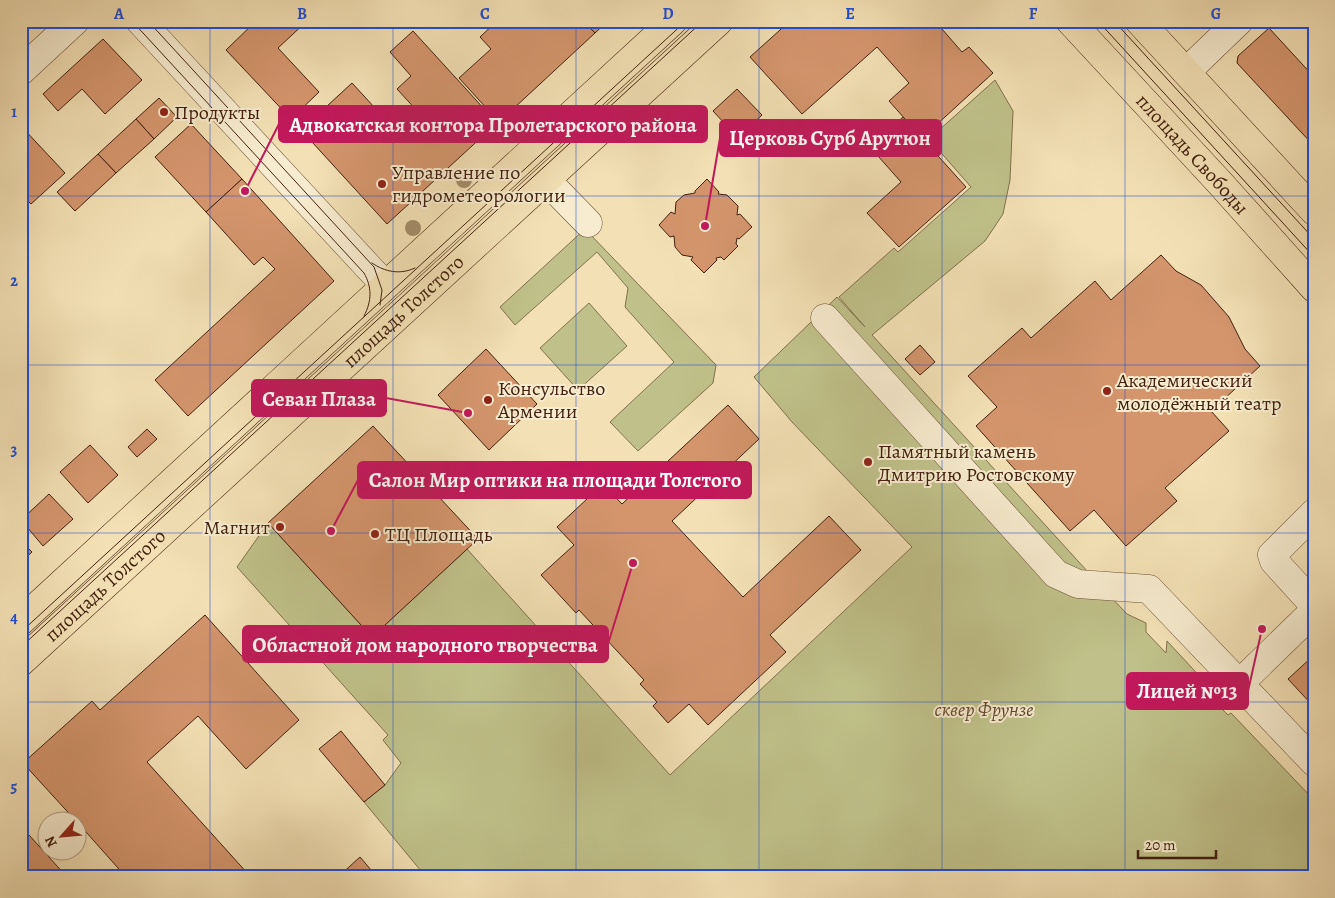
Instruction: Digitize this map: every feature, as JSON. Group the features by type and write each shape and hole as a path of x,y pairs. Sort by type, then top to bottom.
{"main road":[{"name":"площадь Толстого","path":"21,621 673,21"},
{"name":"площадь Толстого","path":"21,662 547,181 719,21"},
{"name":"площадь Свободы","path":"1070,21 1314,288"},
{"path":"1139,21 1314,211"}],"street":[{"path":"21,71 75,21"},
{"path":"140,21 384,285"},
{"path":"1186,72 1239,21"},
{"path":"547,181 588,223"},
{"path":"825,318 1056,574 1078,584 1149,589 1314,762"},
{"path":"1314,513 1272,555 1274,561 1314,605"},
{"path":"1239,684 1314,610"}],"green space":[{"name":"сквер Фрунзе","path":"995,80 1013,111 1010,180 1003,214 985,241 872,335 1127,614 1146,623 1146,632 1166,653 1167,641 1217,695 1212,699 1228,715 1231,713 1314,800 1314,876 426,877 364,802 385,785 401,763 383,740 388,735 237,567 268,523 372,637 467,549 670,775 912,547 792,422 754,377 837,297 865,327 839,297 894,248 898,252 971,187 929,139"},
{"path":"585,229 716,365 713,383 638,451 610,422 674,362 625,307 628,288 597,252 515,325 500,307"},
{"path":"589,303 627,346 578,390 540,348"}],"building":[{"path":"21,21 31,21 21,30"},
{"path":"198,21 215,21 206,29"},
{"path":"256,21 307,21 278,48 319,92 291,119 226,50"},
{"path":"497,21 584,21 595,33 499,122 459,78 491,49 480,37"},
{"path":"584,21 608,21 595,33"},
{"path":"790,21 935,21 962,52 969,47 993,73 922,138 889,101 909,83 877,47 802,114 750,57"},
{"path":"1269,28 1314,77 1314,146 1237,63 1238,56"},
{"path":"413,31 497,123 387,224 301,130 352,83 399,134 420,114 397,89 411,76 390,52"},
{"path":"103,39 142,80 105,114 82,89 58,111 43,94"},
{"path":"737,89 762,115 738,138 713,111"},
{"path":"159,98 177,117 154,139 136,119"},
{"path":"903,117 966,187 899,247 867,213 901,182 870,147"},
{"path":"136,119 154,139 116,173 98,154"},
{"path":"191,124 242,179 206,212 155,157"},
{"path":"21,126 65,173 31,204 21,194"},
{"path":"98,154 116,173 75,211 57,192"},
{"path":"242,179 334,281 188,416 155,380 275,269 263,257 254,265 206,212"},
{"path":"707,179 719,192 718,194 727,195 738,206 737,215 740,214 752,227 739,239 737,238 736,244 738,246 724,260 721,257 716,258 717,260 704,273 691,260 693,257 682,255 675,247 674,236 670,237 659,225 671,212 675,214 676,202 684,195 695,193"},
{"name":"Академический молодёжный театр","path":"1161,255 1176,271 1201,285 1229,317 1245,349 1260,366 1211,411 1229,431 1165,488 1177,501 1126,546 1094,510 1070,531 976,426 997,407 968,376 1022,328 1031,338 1095,281 1111,300"},
{"path":"920,345 935,362 920,375 905,359"},
{"name":"Консульство Армении","path":"486,349 537,404 489,450 438,395"},
{"path":"728,405 759,439 672,521 743,597 829,516 861,550 770,635 786,652 708,725 689,704 668,723 653,706 657,702 640,684 644,680 579,610 576,613 541,575 574,545 557,527 603,484 622,504"},
{"name":"ТЦ Площадь","path":"373,426 478,539 372,637 268,523"},
{"path":"147,429 157,439 137,457 128,447"},
{"path":"90,445 118,475 88,503 60,472"},
{"path":"49,494 73,519 43,546 21,520"},
{"path":"21,541 32,552 21,562"},
{"path":"205,615 299,720 246,769 198,716 147,762 249,875 247,877 126,877 88,834 88,810 66,810 23,763 92,701 100,710"},
{"path":"1314,655 1314,707 1288,679"},
{"path":"341,731 385,785 364,802 319,749"},
{"path":"29,835 38,845 38,860 52,860 67,877 21,877 21,841"},
{"path":"360,857 377,877 338,877"}],"tram line":[{"path":"132,21 364,273 370,294 364,316"},
{"path":"148,21 374,267 382,290 380,305"},
{"path":"21,632 686,21"},
{"path":"21,647 703,21"},
{"path":"1098,21 1314,257"},
{"path":"1114,21 1314,239"},
{"path":"372,263 382,269 393,272 415,268"}],"place":[{"name":"Продукты","path":"164,112"},
{"name":"Управление по гидрометеорологии","path":"382,184"},
{"name":"Адвокатская контора Пролетарского района","path":"245,191"},
{"name":"Церковь Сурб Арутюн","path":"705,226"},
{"name":"Академический молодёжный театр","path":"1107,391"},
{"name":"Консульство Армении","path":"488,400"},
{"name":"Севан Плаза","path":"468,413"},
{"name":"Памятный камень Дмитрию Ростовскому","path":"868,462"},
{"name":"Магнит","path":"280,527"},
{"name":"Салон Мир оптики на площади Толстого","path":"331,531"},
{"name":"ТЦ Площадь","path":"375,534"},
{"name":"Областной дом народного творчества","path":"633,563"},
{"name":"Лицей №13","path":"1262,629"}]}
